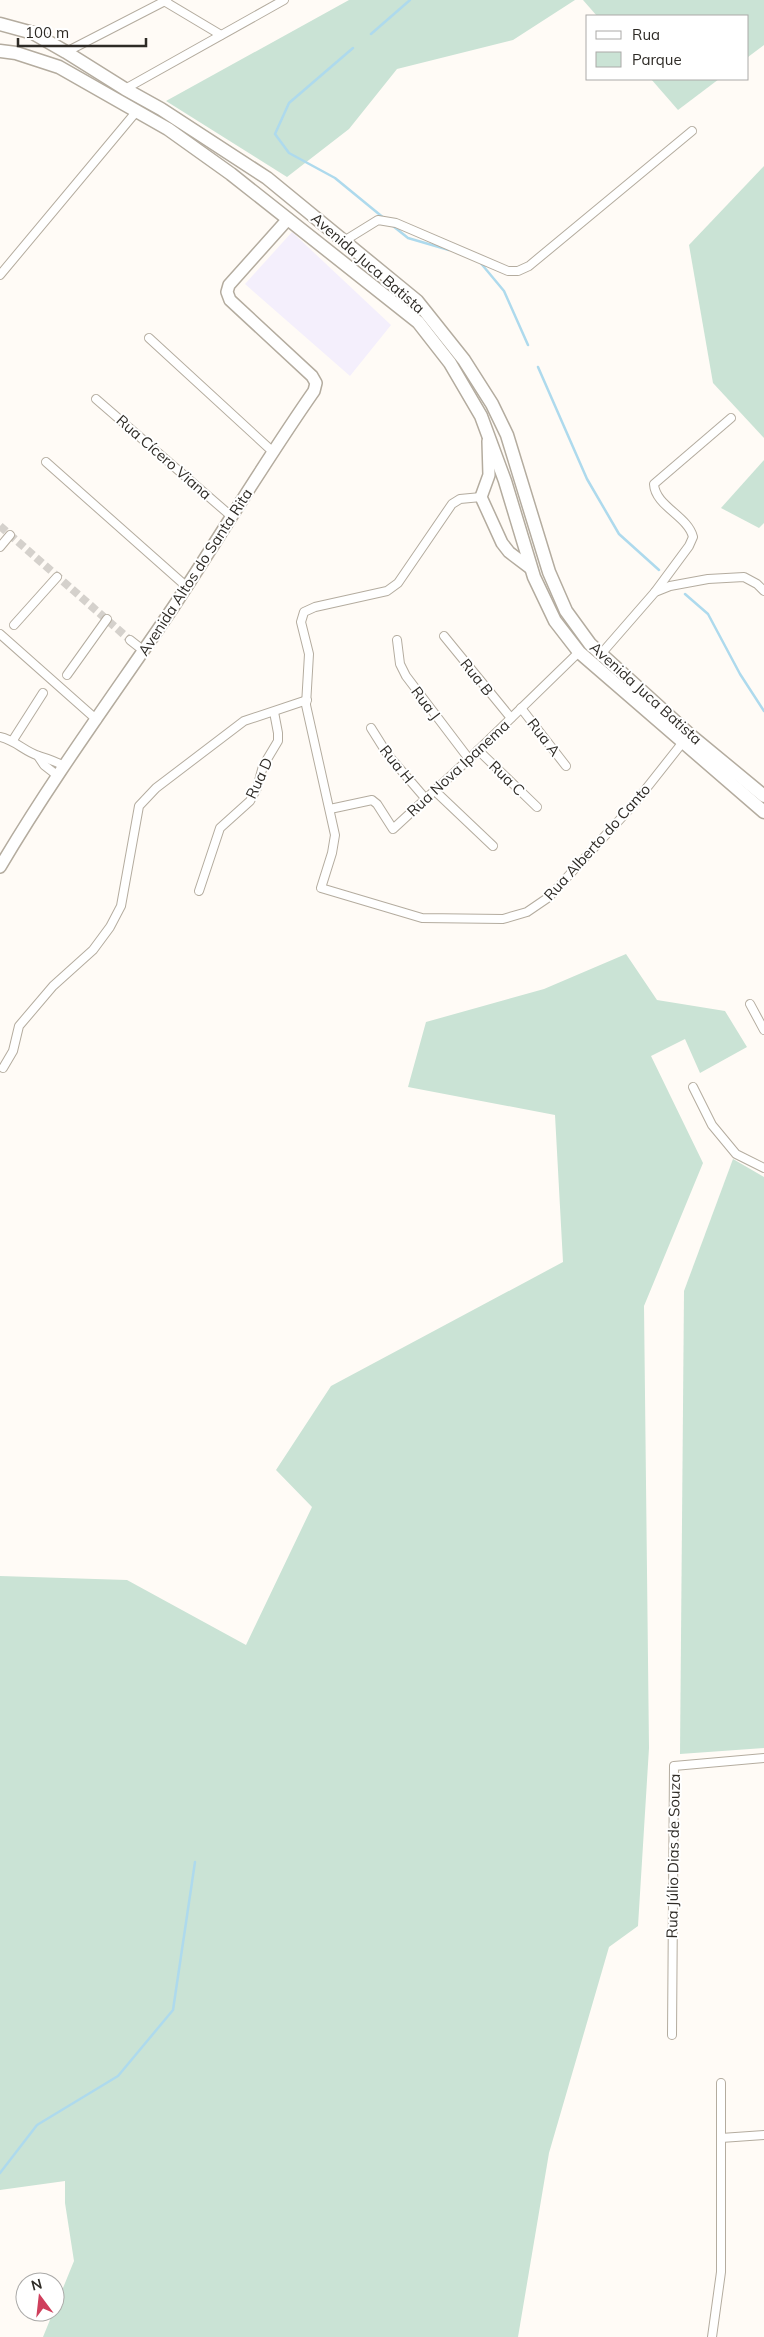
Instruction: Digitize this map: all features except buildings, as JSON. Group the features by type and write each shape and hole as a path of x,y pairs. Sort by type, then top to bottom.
{"main road":[{"name":"Avenida Juca Batista","path":"0,24 33,33 66,52 124,89 161,109 267,178 417,301 464,360 492,404 507,435 549,572 566,611 590,644 689,734 764,796"},
{"name":"Avenida Juca Batista","path":"0,51 16,53 59,67 168,129 288,218 418,322 450,363 487,430 505,481 530,568 555,621 579,652 764,812"},
{"path":"487,430 496,428 507,435"},
{"path":"523,544 535,524"}],"street":[{"path":"124,89 284,0"},
{"path":"66,52 166,1 221,35"},
{"path":"0,275 136,112"},
{"path":"344,241 378,220 396,222 508,271 518,271 530,266 692,131"},
{"name":"Avenida Altos do Santa Rita","path":"0,867 32,814 144,651 272,451 314,391 316,383 312,376 230,300 227,292 229,285 288,218"},
{"path":"149,338 272,451"},
{"name":"Rua Cícero Viana","path":"96,399 231,516"},
{"path":"601,654 655,592 689,546 693,537 689,529 656,492 654,484 731,418"},
{"path":"487,430 489,475 481,497 502,543 509,552 530,568"},
{"path":"46,462 186,587"},
{"path":"330,809 315,749 307,700 309,654 300,622 304,612 340,600 387,591 398,583 452,504 460,499 481,497"},
{"path":"0,546 10,534"},
{"path":"502,543 510,548 523,544"},
{"path":"757,584 764,576"},
{"path":"14,626 57,577"},
{"path":"655,592 670,586 708,579 744,577 757,584 764,591"},
{"path":"67,675 106,619"},
{"path":"0,634 97,720"},
{"name":"Rua B","path":"444,636 511,718"},
{"path":"130,640 144,651"},
{"name":"Rua J","path":"397,640 400,664 406,676 469,759"},
{"name":"Rua Nova Ipanema","path":"330,809 372,800 377,804 393,829 469,759 579,652"},
{"path":"12,740 43,693"},
{"path":"3,1068 13,1051 19,1026 53,986 93,950 110,927 121,906 139,806 156,788 184,769 223,735 244,721 307,700"},
{"name":"Rua A","path":"521,708 566,766"},
{"name":"Rua D","path":"200,891 220,828 250,801 257,788 263,766 278,741 274,712"},
{"name":"Rua H","path":"371,728 388,754 425,798"},
{"path":"0,737 12,740 38,756 47,766 61,771"},
{"name":"Rua Alberto do Canto","path":"330,809 335,835 321,888 422,918 502,919 527,912 550,897 634,804 683,742"},
{"name":"Rua C","path":"478,750 537,807"},
{"path":"38,756 51,758 61,771"},
{"path":"47,766 51,758"},
{"path":"434,790 493,846"},
{"path":"750,1004 764,1030"},
{"path":"693,1087 712,1125 736,1154 764,1168"},
{"name":"Rua Júlio Dias de Souza","path":"672,2035 674,1766 764,1758"},
{"path":"712,2337 722,2272 721,2083"},
{"path":"721,2138 764,2135"}],"shaded area":[{"path":"292,232 391,325 350,376 245,284"}],"green space":[{"path":"349,0 575,0 513,40 397,69 349,129 287,177 166,101"},
{"path":"583,0 764,0 764,45 749,56 749,15 596,15"},
{"path":"652,80 718,80 678,110"},
{"path":"764,166 764,438 713,383 689,245"},
{"path":"764,460 764,523 759,528 721,508"},
{"path":"626,954 657,1000 725,1011 747,1047 700,1073 685,1039 651,1056 703,1163 644,1306 649,1748 638,1926 609,1947 549,2153 518,2337 43,2337 49,2322 65,2322 65,2283 74,2261 65,2203 65,2181 0,2190 0,1576 127,1580 246,1645 312,1507 276,1470 331,1386 563,1262 555,1115 408,1087 426,1022 544,989"},
{"path":"733,1159 764,1177 764,1748 680,1754 684,1291"}],"waterway":[{"path":"371,34 410,0"},
{"path":"353,48 289,103 275,134 289,153 335,178 385,219"},
{"path":"393,226 408,238 449,250"},
{"path":"479,261 504,291 528,345"},
{"path":"538,367 587,479 619,534 659,570"},
{"path":"685,594 708,614 740,674 764,711"},
{"path":"0,2173 37,2125 118,2076 173,2010 195,1862"}],"tunnel":[{"path":"0,526 130,640"}]}
